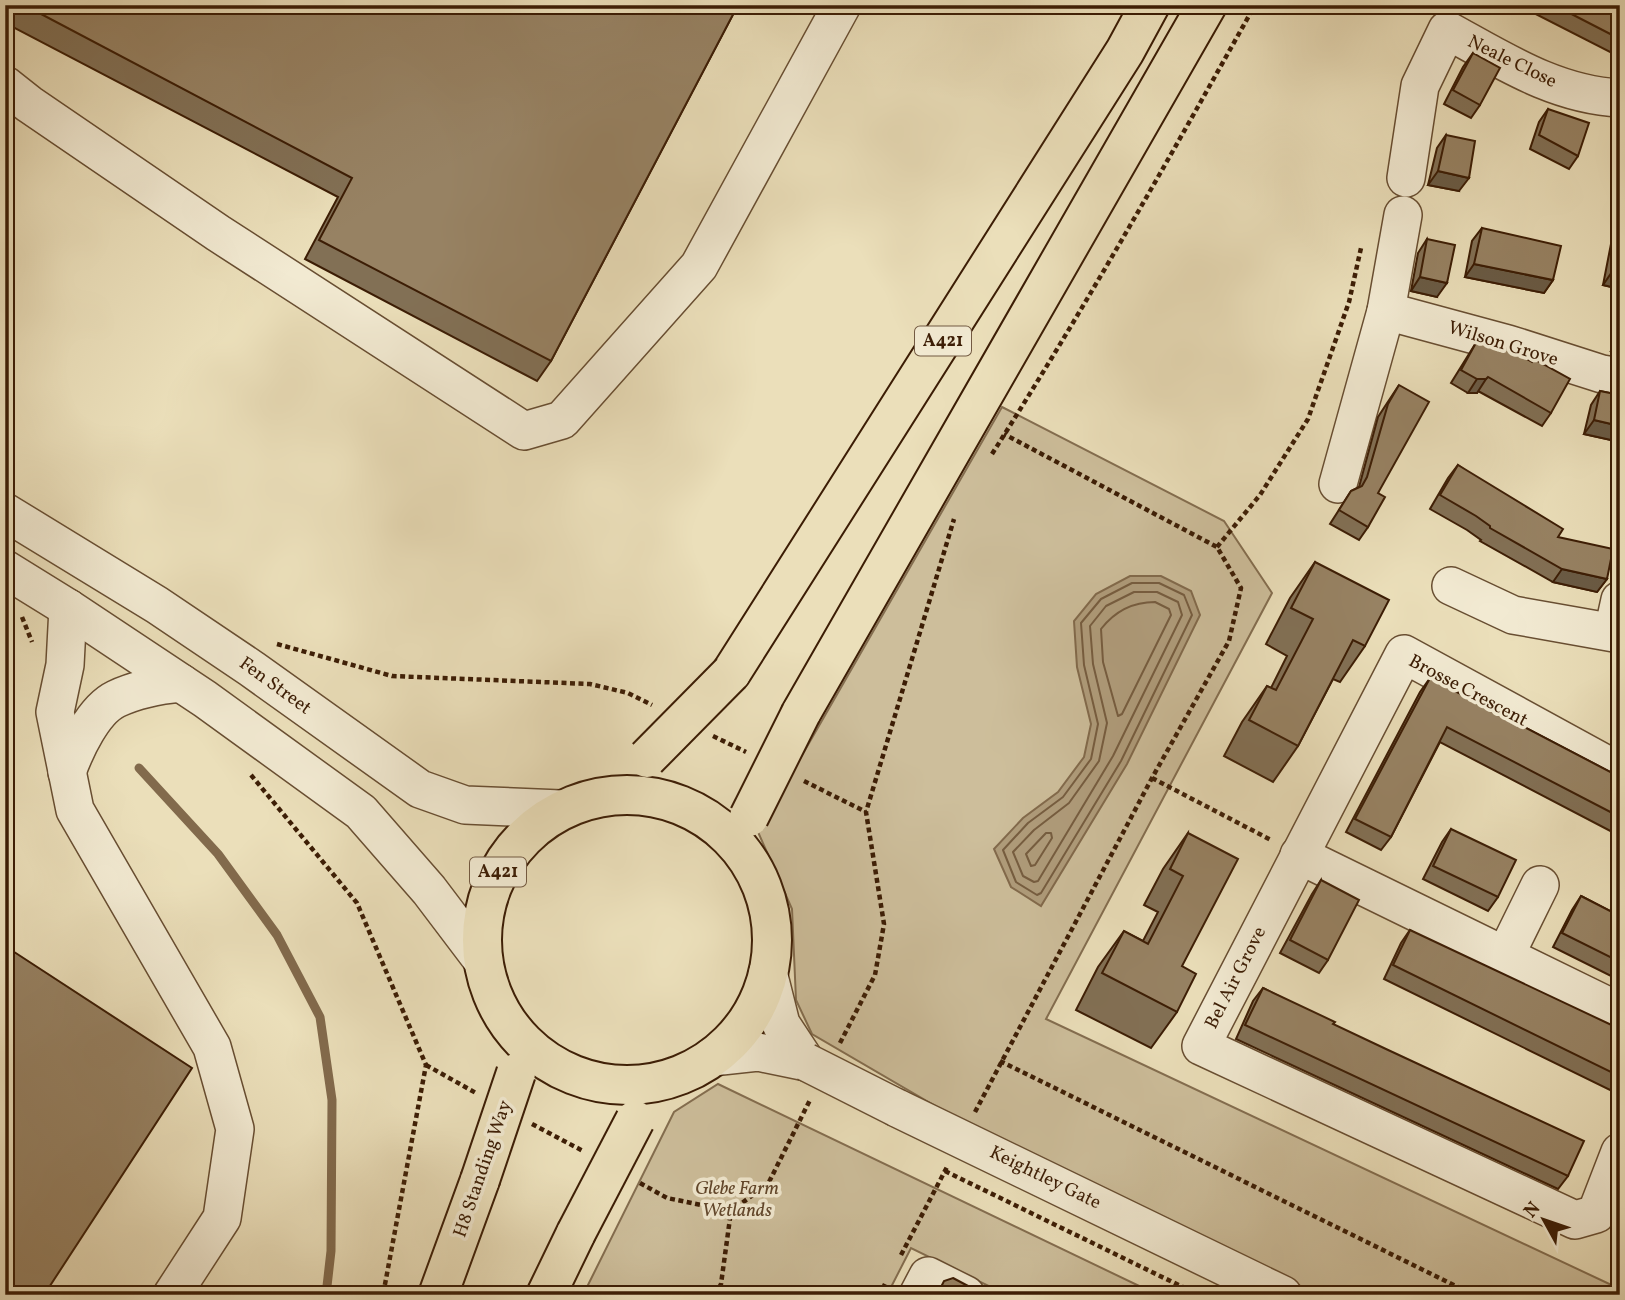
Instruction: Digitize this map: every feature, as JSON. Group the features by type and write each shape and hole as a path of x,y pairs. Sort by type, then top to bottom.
{"highway":[{"name":"A421","path":"606,795 647,758 731,673 1104,86 1150,5"},
{"path":"745,832 801,713 1207,5"},
{"name":"A421","path":"606,795 656,797 745,832 772,928 768,972 757,1005 738,1034 712,1057 689,1072 662,1081 612,1085 519,1058 496,1004 482,960 483,915 498,872 525,836 561,809 606,795"},
{"name":"H8 Standing Way","path":"438,1295 480,1180 519,1058"},
{"path":"546,1295 635,1120 662,1081"}],"street":[{"path":"5,85 218,233 524,431 562,421 699,266 842,5"},
{"name":"Neale Close","path":"1406,178 1420,86 1452,18 1540,80 1593,97 1620,98"},
{"path":"1338,484 1386,311 1403,215"},
{"name":"Wilson Grove","path":"1386,311 1620,377"},
{"name":"Fen Street","path":"5,512 157,605 420,789 465,805 561,809"},
{"path":"5,569 180,683 361,812 429,890 482,960"},
{"path":"1451,586 1513,615 1617,622"},
{"path":"68,608 66,655 55,712 75,810 212,1047 235,1129 222,1218 172,1295"},
{"name":"Brosse Crescent","path":"1300,855 1404,654 1620,772"},
{"path":"67,772 89,726 114,700 160,685 180,683"},
{"path":"1300,855 1620,1012"},
{"name":"Bel Air Grove","path":"1300,855 1200,1046 1575,1220 1596,1214 1620,1152"},
{"path":"1505,956 1541,885"},
{"name":"Keightley Gate","path":"768,972 781,1024 806,1062"},
{"name":"Keightley Gate","path":"712,1057 758,1052 806,1062 1283,1295"},
{"path":"902,1289 928,1276 966,1295"}],"path":[{"path":"991,456 1053,358 1255,5"},
{"path":"1217,547 1260,495 1308,419 1349,302 1361,248"},
{"path":"970,1122 1152,778 1229,641 1241,588 1217,547 1004,434"},
{"path":"864,997 875,975 884,924 866,812 957,508"},
{"path":"13,612 22,617 34,649 66,655"},
{"path":"266,637 278,645 392,676 590,684 628,693 653,706"},
{"path":"703,731 753,756"},
{"path":"247,770 357,903 426,1065 383,1295"},
{"path":"1152,778 1300,855"},
{"path":"803,781 866,812"},
{"path":"1000,1061 1474,1295"},
{"path":"900,1258 952,1159"},
{"path":"945,1171 1199,1295"},
{"path":"715,1295 721,1284 732,1211"},
{"path":"880,1295 902,1289"}],"green space":[{"path":"1002,407 1224,521 1272,593 1046,1019 1620,1289 1620,1295 1319,1295 980,1132 812,1034 796,1000 792,909 758,832"},
{"name":"Glebe Farm Wetlands","path":"718,1084 1158,1295 1007,1295 911,1248 887,1295 583,1295 674,1112"}],"water":[{"path":"1130,576 1161,576 1191,591 1200,615 1127,764 1041,906 1011,887 994,849 1023,818 1058,792 1084,757 1091,724 1077,667 1074,621 1096,594"}],"building":[{"path":"24,5 738,5 551,361 319,240 352,178"},
{"path":"1554,5 1620,5 1620,39"},
{"path":"1473,53 1500,68 1480,105 1453,90"},
{"path":"1548,109 1589,123 1578,156 1539,135"},
{"path":"1446,135 1475,141 1469,178 1438,171"},
{"path":"1482,228 1561,246 1553,280 1474,264"},
{"path":"1620,234 1620,274 1612,272"},
{"path":"1427,239 1455,245 1447,283 1420,277"},
{"path":"1477,341 1511,350 1532,362 1534,359 1570,379 1551,413 1488,377 1477,379 1461,370"},
{"path":"1399,385 1429,402 1378,493 1385,497 1368,527 1339,510 1351,491 1362,486 1367,477 1388,404"},
{"path":"1600,391 1620,395 1620,426 1594,420"},
{"path":"1458,465 1563,529 1558,537 1613,549 1607,579 1562,569 1490,528 1476,516 1440,495"},
{"path":"1315,562 1389,600 1365,646 1353,640 1298,746 1249,720 1267,686 1276,690 1313,619 1291,608"},
{"path":"1430,678 1620,777 1620,817 1447,727 1391,837 1355,819"},
{"path":"1451,829 1516,860 1498,897 1433,866"},
{"path":"1188,833 1238,859 1182,966 1196,974 1177,1012 1102,973 1124,931 1148,944 1183,876 1170,869"},
{"path":"1321,880 1359,900 1328,960 1290,940"},
{"path":"1581,896 1620,916 1620,962 1562,933"},
{"path":"1410,930 1620,1029 1619,1076 1393,965"},
{"path":"5,946 192,1068 44,1295 5,1295"},
{"path":"1263,988 1335,1022 1333,1024 1584,1141 1568,1176 1245,1025"},
{"path":"953,1278 985,1295 937,1295 944,1281"}],"waterway":[{"path":"139,768 218,854 277,935 320,1017 332,1100 331,1251 326,1295"}]}
